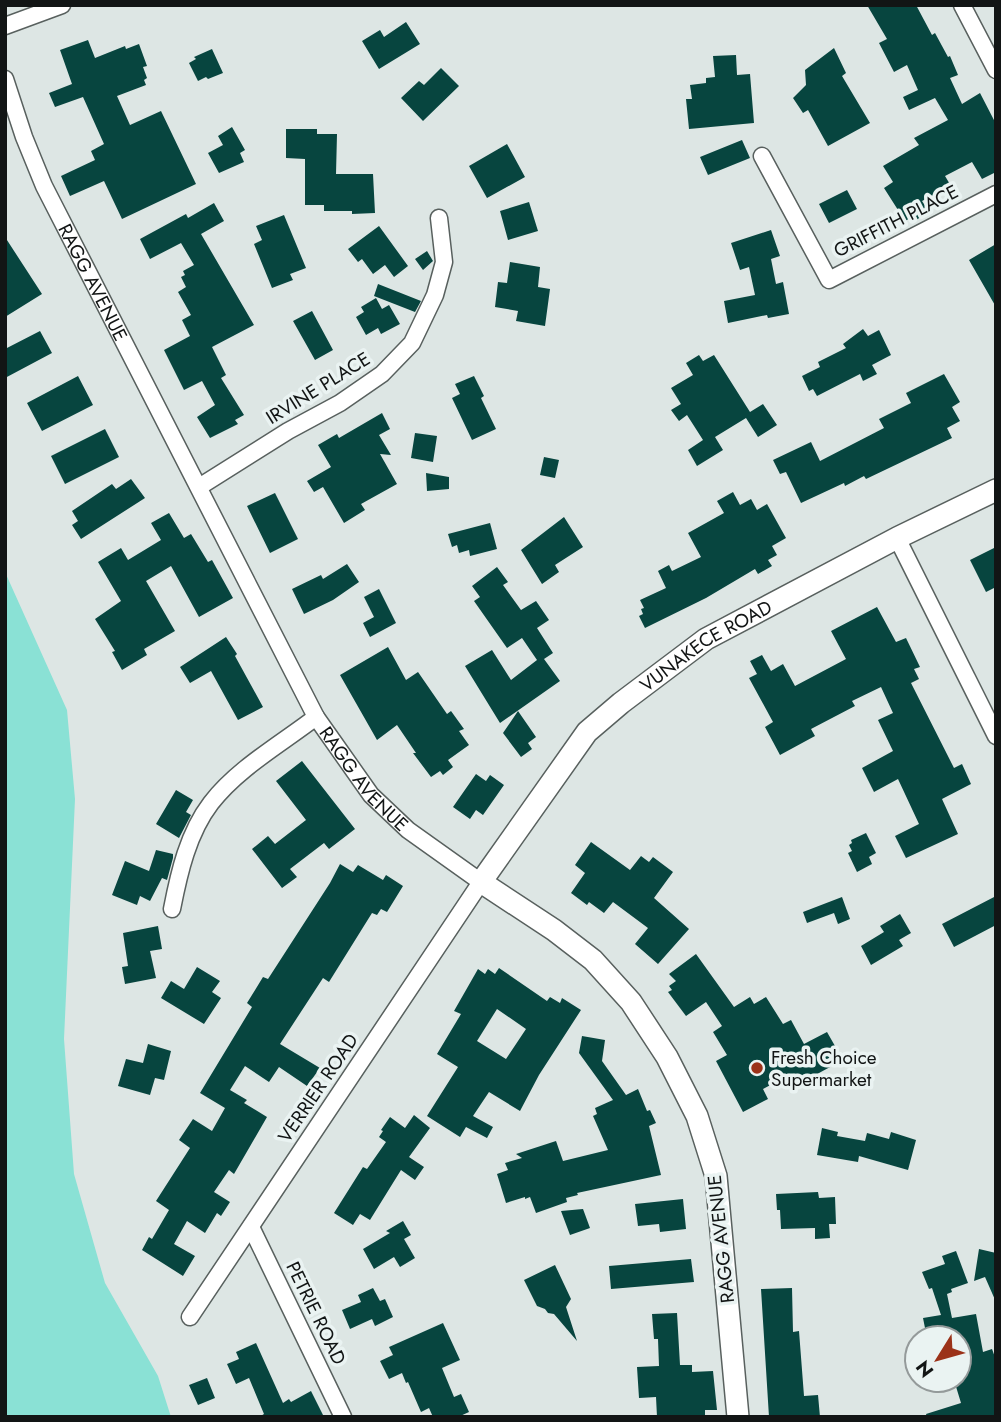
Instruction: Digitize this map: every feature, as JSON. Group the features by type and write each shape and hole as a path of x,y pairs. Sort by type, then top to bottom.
{"main road":[{"name":"VUNAKECE ROAD","path":"481,882 587,732 621,703 706,639 897,538 996,490"},
{"name":"RAGG AVENUE","path":"481,882 554,930 593,960 631,1002 667,1057 697,1116 716,1175 738,1417"}],"street":[{"path":"5,26 62,5"},
{"path":"962,5 996,70"},
{"name":"RAGG AVENUE","path":"5,79 44,186 316,718 371,796 408,830 481,882"},
{"name":"GRIFFITH PLACE","path":"762,156 829,280 996,194"},
{"name":"IRVINE PLACE","path":"199,486 350,396 382,374 412,343 435,295 444,262 439,218"},
{"path":"897,538 996,736"},
{"path":"172,909 180,869 192,837 210,804 231,781 316,718"},
{"name":"VERRIER ROAD","path":"190,1317 481,882"},
{"name":"PETRIE ROAD","path":"251,1227 343,1417"}],"shaded area":[{"path":"5,572 67,710 75,799 64,1039 74,1174 105,1283 158,1376 171,1417 5,1417"}],"building":[{"path":"867,5 916,5 932,35 935,33 948,57 950,56 958,75 950,78 962,104 980,93 996,124 996,172 982,179 972,162 945,176 951,186 922,201 929,212 916,220 914,216 905,221 884,188 893,182 883,166 919,145 914,138 948,120 935,98 909,110 903,97 918,90 907,65 894,72 879,43 887,39"},
{"path":"406,22 420,44 379,69 362,41 380,30 384,37"},
{"path":"88,40 95,58 125,46 126,49 139,44 147,66 143,67 147,78 144,80 146,85 117,96 130,125 161,111 196,184 122,219 104,181 70,196 61,176 95,160 91,151 104,144 83,97 55,107 49,93 72,84 60,50"},
{"path":"834,48 846,73 842,76 870,123 828,146 808,110 803,113 793,98 806,85 805,70"},
{"path":"212,49 223,73 198,81 189,63 196,59 194,57"},
{"path":"736,55 737,75 750,74 754,123 689,129 686,99 692,99 690,85 706,83 706,78 715,77 713,56"},
{"path":"441,68 459,86 423,121 401,98 419,81 424,85"},
{"path":"232,127 245,150 240,153 244,162 219,173 208,153 223,145 218,136"},
{"path":"286,129 317,129 317,134 337,134 336,174 373,174 375,213 324,211 324,205 305,205 305,159 286,158"},
{"path":"742,140 750,158 708,175 700,157"},
{"path":"507,144 525,177 487,198 469,166"},
{"path":"847,190 857,209 829,223 819,204"},
{"path":"529,202 538,231 508,240 500,211"},
{"path":"214,203 224,221 201,234 254,325 212,347 226,375 221,378 244,415 235,420 238,424 210,438 197,417 215,405 202,381 184,390 164,350 190,336 182,320 191,315 178,292 186,287 181,277 185,275 183,271 194,265 181,243 150,259 140,239 186,214 188,218"},
{"path":"284,215 306,268 290,274 293,280 272,288 254,244 262,240 256,226"},
{"path":"379,226 408,266 394,277 385,265 373,274 362,259 358,262 348,249"},
{"path":"771,230 780,256 771,259 776,284 783,282 789,314 768,318 767,315 728,323 724,301 755,295 749,267 740,270 731,243"},
{"path":"5,237 42,294 5,317"},
{"path":"996,244 996,307 969,260"},
{"path":"427,251 433,261 423,270 415,259"},
{"path":"510,262 540,267 538,287 550,289 545,326 516,321 518,311 495,307 498,282 507,283"},
{"path":"378,284 421,301 415,312 374,296"},
{"path":"376,298 382,309 389,305 400,324 381,334 378,328 366,335 356,317 364,312 361,307"},
{"path":"312,311 333,350 315,360 293,321"},
{"path":"863,329 868,336 879,330 891,355 872,365 877,374 863,381 860,374 817,396 813,389 809,391 802,376 820,367 818,362 846,348 843,344"},
{"path":"40,331 52,353 5,378 5,349"},
{"path":"699,355 703,361 714,355 750,412 763,404 777,425 758,437 746,418 715,437 723,450 697,466 688,450 703,440 687,415 679,421 671,410 681,404 671,388 693,375 686,363"},
{"path":"944,374 960,402 952,407 960,421 947,428 952,438 866,479 864,476 845,486 844,483 801,503 786,472 780,474 773,460 811,442 820,461 884,428 879,419 911,403 906,393"},
{"path":"78,376 93,405 42,431 27,403"},
{"path":"474,376 496,429 472,440 452,398 460,394 455,384"},
{"path":"382,413 390,429 379,435 391,455 380,454 397,484 361,504 365,510 344,523 323,487 314,492 307,481 331,467 318,445 337,434 339,438"},
{"path":"105,429 119,457 65,484 51,456"},
{"path":"415,433 437,436 433,462 411,458"},
{"path":"544,457 559,460 555,478 540,475"},
{"path":"426,473 449,477 449,489 427,491"},
{"path":"131,479 145,498 81,539 72,525 78,521 72,511 112,484 116,489"},
{"path":"733,492 740,505 751,499 757,510 767,504 786,538 772,546 777,555 768,560 772,566 758,574 755,569 706,598 645,628 639,616 643,614 641,609 644,608 640,600 666,588 658,571 669,565 672,571 701,557 688,533 724,513 717,501"},
{"path":"275,493 298,539 270,553 247,506"},
{"path":"169,513 184,538 191,534 208,562 212,560 233,598 199,617 171,566 146,581 175,631 144,649 147,655 122,670 112,652 115,651 95,619 121,601 98,562 121,548 128,560 161,540 151,523"},
{"path":"564,517 583,547 555,565 559,572 542,584 521,550"},
{"path":"490,523 497,549 470,556 469,550 459,553 457,545 452,547 448,534"},
{"path":"996,547 996,587 986,592 970,560"},
{"path":"347,564 359,582 333,600 304,614 292,589 321,575 323,579"},
{"path":"497,567 508,582 503,585 521,610 536,601 549,620 537,628 553,653 544,659 560,681 500,723 465,666 492,650 511,680 537,660 522,638 507,648 474,601 480,597 472,586"},
{"path":"379,589 396,623 370,637 363,623 374,617 364,597"},
{"path":"877,607 896,642 906,638 920,667 914,669 919,679 911,683 954,768 962,764 971,784 942,799 958,834 906,858 895,836 919,824 898,779 874,792 862,768 893,751 878,720 893,713 881,687 852,701 855,706 811,729 815,736 780,755 765,727 773,722 749,678 757,674 750,661 762,655 771,671 783,664 795,686 846,659 831,631"},
{"path":"226,637 263,707 238,720 211,671 190,683 180,667"},
{"path":"388,647 406,680 418,672 447,714 451,711 464,729 459,731 469,745 448,760 453,767 443,775 440,771 431,777 397,725 377,740 340,675"},
{"path":"518,711 536,737 528,743 532,749 521,757 503,733"},
{"path":"302,761 355,829 329,849 324,843 290,869 297,877 282,888 252,849 268,836 275,844 306,820 276,781"},
{"path":"476,774 486,781 490,775 504,785 483,815 476,810 470,819 453,807"},
{"path":"176,790 193,800 186,812 191,815 179,838 156,824"},
{"path":"866,833 876,853 869,857 872,864 857,872 848,853 852,851 849,845 851,840"},
{"path":"591,842 630,870 641,856 649,862 653,857 673,872 654,898 689,929 658,964 635,944 648,928 613,902 604,913 571,893 585,873 575,865"},
{"path":"156,850 173,854 173,858 167,880 162,878 150,901 140,896 137,905 112,895 125,861 149,871"},
{"path":"340,864 353,872 358,865 383,880 386,875 403,886 387,912 381,909 377,915 372,913 329,982 323,978 280,1044 320,1068 307,1086 279,1067 269,1082 245,1066 230,1090 247,1100 244,1103 267,1117 234,1174 229,1170 214,1192 230,1202 221,1216 217,1213 205,1233 187,1221 174,1244 195,1256 183,1276 142,1250 149,1237 152,1239 169,1210 156,1201 190,1148 179,1140 193,1119 212,1131 225,1108 200,1093 252,1007 247,1003 263,977 268,979"},
{"path":"996,896 996,925 954,947 942,924"},
{"path":"842,897 850,919 838,924 834,913 807,923 803,912"},
{"path":"900,914 911,933 899,940 903,946 871,965 861,946 884,932 880,926"},
{"path":"158,926 162,949 150,951 156,978 125,984 122,967 128,966 123,933"},
{"path":"696,954 734,1007 750,997 754,1004 766,997 783,1024 791,1020 804,1044 827,1032 843,1060 795,1086 789,1075 763,1089 768,1099 743,1112 716,1061 727,1055 713,1032 722,1026 706,1002 686,1016 668,992 672,990 669,986 676,981 669,974"},
{"path":"197,967 220,981 212,992 221,998 204,1024 161,998 171,981 184,989"},
{"path":"499,968 547,1001 550,997 560,1003 562,998 581,1010 539,1075 520,1111 489,1092 473,1116 493,1127 487,1138 466,1127 460,1137 427,1116 458,1067 437,1054 461,1014 454,1011 478,969 485,974 488,969 495,974","holes":["497,1009 526,1029 506,1059 477,1041"]},
{"path":"582,1036 605,1040 602,1061 626,1095 638,1089 647,1111 650,1110 656,1123 649,1126 661,1175 577,1193 578,1195 566,1198 567,1202 536,1213 530,1197 506,1203 497,1174 508,1170 505,1163 522,1158 516,1154 556,1141 563,1161 608,1150 593,1116 597,1114 595,1108 613,1100 579,1053"},
{"path":"148,1044 171,1051 164,1080 155,1078 150,1095 118,1086 126,1059 143,1063"},
{"path":"414,1115 430,1128 409,1157 424,1167 415,1180 401,1170 370,1220 360,1214 353,1225 334,1213 363,1167 367,1169 386,1142 379,1137 390,1117 405,1128"},
{"path":"822,1128 838,1132 837,1136 865,1141 867,1133 889,1139 891,1132 916,1140 908,1170 859,1156 858,1162 817,1155"},
{"path":"818,1192 819,1198 835,1197 836,1224 829,1224 830,1238 815,1239 815,1228 781,1229 776,1194"},
{"path":"683,1199 686,1229 660,1232 659,1224 638,1226 635,1204"},
{"path":"583,1209 590,1228 570,1235 561,1211"},
{"path":"403,1221 411,1235 404,1239 415,1258 400,1267 394,1257 374,1269 363,1249 390,1233 386,1231"},
{"path":"979,1249 996,1253 996,1302 985,1277 974,1281"},
{"path":"956,1251 968,1283 951,1289 952,1292 947,1294 952,1318 976,1314 983,1352 992,1349 996,1360 996,1417 927,1417 926,1414 961,1403 958,1394 973,1394 973,1324 924,1324 923,1318 941,1315 932,1288 929,1289 922,1272 945,1264 942,1256"},
{"path":"691,1259 694,1282 611,1289 609,1266"},
{"path":"555,1265 571,1299 566,1307 577,1341 554,1314 537,1306 524,1280"},
{"path":"373,1288 380,1301 385,1299 393,1317 375,1326 372,1319 350,1329 342,1310 361,1302 358,1295"},
{"path":"792,1288 793,1332 799,1331 804,1396 818,1395 820,1417 769,1417 761,1289"},
{"path":"677,1313 680,1365 692,1365 692,1372 713,1371 717,1410 705,1410 705,1417 657,1417 656,1397 639,1398 637,1367 659,1366 658,1339 654,1339 652,1314"},
{"path":"443,1323 460,1360 442,1368 454,1397 461,1394 469,1412 458,1417 433,1417 429,1408 421,1412 402,1373 389,1379 380,1361 393,1355 389,1347"},
{"path":"256,1343 283,1403 289,1399 291,1402 311,1391 324,1417 259,1417 264,1414 249,1378 236,1384 227,1364 239,1359 236,1352"},
{"path":"207,1378 215,1398 198,1405 189,1385"}],"place":[{"name":"Fresh Choice Supermarket","path":"757,1068"}]}
